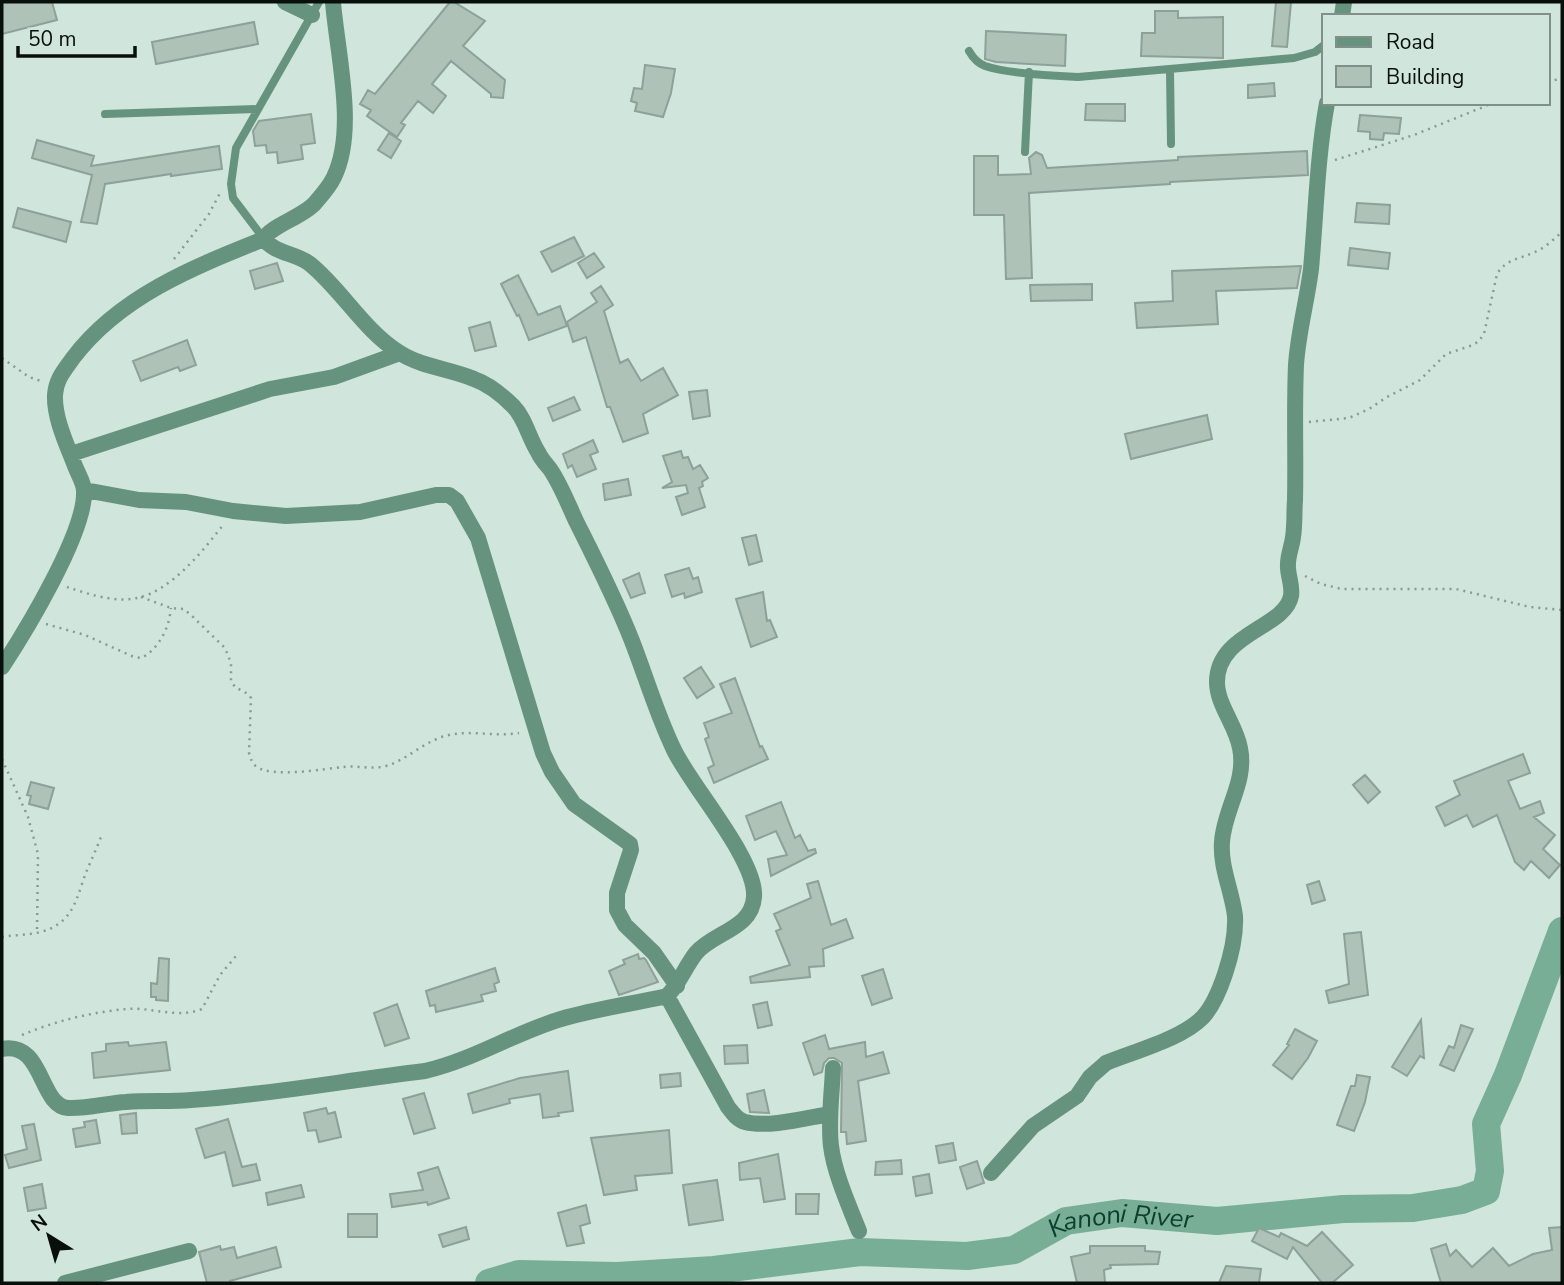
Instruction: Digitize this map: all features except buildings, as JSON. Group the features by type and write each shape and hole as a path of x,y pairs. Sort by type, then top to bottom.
{"street":[{"path":"285,2 316,8"},
{"path":"2,667 32,621 71,542 81,512 85,490 61,426 55,398 58,380 81,348 109,319 148,292 200,265 264,239 267,233 301,215 313,205 333,179 339,164 345,121 333,2"},
{"path":"991,1174 1033,1126 1077,1096 1097,1069 1191,1027 1203,1017 1218,994 1232,950 1235,924 1233,902 1224,867 1222,842 1226,820 1237,794 1241,767 1240,748 1217,683 1227,651 1280,612 1287,604 1291,590 1288,565 1293,537 1296,364 1310,271 1326,105"},
{"path":"2,1049 6,1047 21,1052 34,1063 51,1099 61,1107 71,1108 128,1101 191,1100 425,1071 452,1065 561,1019 672,991 697,952 717,935 743,921 750,913 754,897 753,884 744,863 718,818 684,771 674,751 631,639 600,570 519,413 512,404 474,379 433,367 400,353 375,332 308,262 270,246 264,239"},
{"path":"71,454 270,389 334,377 400,353"},
{"path":"85,490 139,500 186,502 233,511 286,516 360,512 444,495 457,501 478,538 543,753 552,772 574,804 630,844 631,850 617,893 617,909 625,925 654,953 728,1107 738,1119 762,1123 830,1114"},
{"path":"833,1068 831,1148 846,1200 859,1231"},
{"path":"65,1283 189,1251"}],"lane":[{"path":"264,239 233,198 231,184 236,148 316,8"},
{"path":"969,51 975,60 985,66 1078,77 1294,58 1315,52 1322,47"},
{"path":"1170,70 1171,144"},
{"path":"1025,152 1029,72"},
{"path":"104,114 258,109"}],"path":[{"path":"1318,166 1414,135 1488,105"},
{"path":"171,264 209,214 233,171"},
{"path":"1296,424 1349,418 1359,414 1420,380 1446,354 1473,345 1484,334 1501,268 1512,260 1536,252 1562,232"},
{"path":"2,358 29,377 42,381 58,380"},
{"path":"51,583 109,598 136,599 153,592 177,575 200,554 233,511"},
{"path":"1288,565 1321,584 1342,589 1455,589 1530,607 1562,611"},
{"path":"141,597 171,608 184,609 230,655 231,681 251,698 251,761 265,770 310,772 344,767 385,767 415,752 433,739 451,734 505,736 536,729"},
{"path":"32,621 70,630 142,658 152,651 161,638 170,621 171,608"},
{"path":"2,759 29,817 38,854 37,932"},
{"path":"2,937 37,932 57,925 70,913 77,903 82,883 101,837"},
{"path":"15,1038 38,1028 84,1015 128,1009 191,1014 202,1009 211,988 236,956"}],"waterway":[{"name":"Kanoni River","path":"489,1283 519,1274 617,1276 714,1270 860,1252 967,1256 1014,1250 1066,1221 1122,1213 1217,1221 1343,1209 1413,1208 1462,1200 1486,1191 1490,1171 1486,1124 1508,1075 1562,931"}]}
